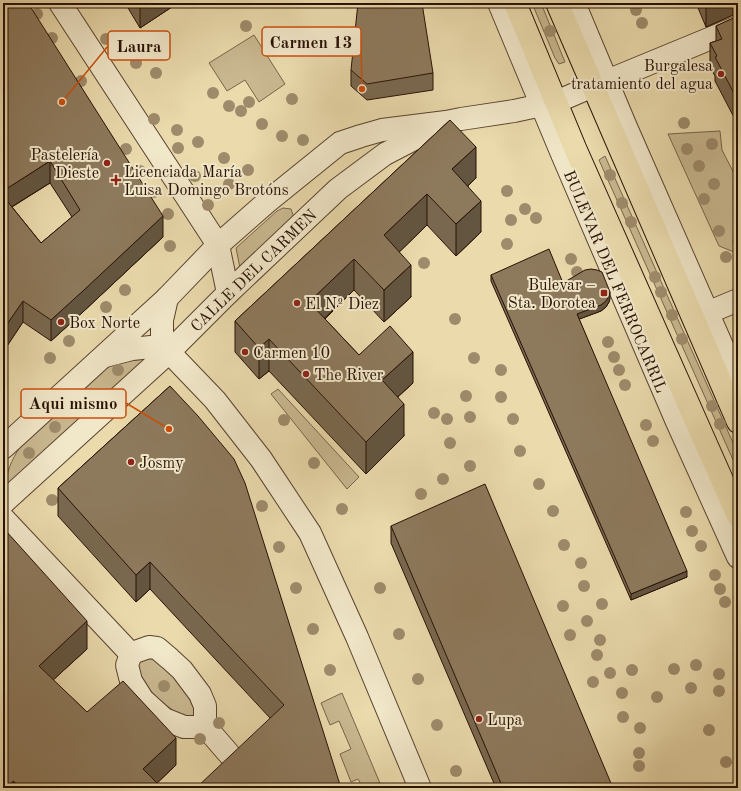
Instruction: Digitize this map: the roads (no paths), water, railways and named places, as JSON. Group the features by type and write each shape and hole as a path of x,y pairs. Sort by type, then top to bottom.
{"main road":[{"name":"BULEVAR DEL FERROCARRIL","path":"515,3 549,103 585,170 738,516"},
{"path":"558,3 600,83 701,316 738,422"}],"street":[{"path":"60,3 218,245 228,293"},
{"name":"BULEVAR DEL FERROCARRIL","path":"499,3 549,103 677,422 738,557"},
{"path":"574,3 600,83"},
{"name":"CALLE DEL CARMEN","path":"4,448 167,298 218,245 267,202 340,143 382,130 446,122 514,111 549,103 738,27"},
{"name":"CALLE DEL CARMEN","path":"3,503 169,352 228,293 338,189 385,154 446,122"},
{"path":"338,189 340,143 364,151 385,154"},
{"path":"167,298 162,320 162,338 169,352 211,395 261,458 310,533 357,637 420,788"},
{"path":"738,300 701,316 738,382"},
{"name":"CALLE DEL CARMEN","path":"103,356 132,349 151,348 169,352"},
{"path":"3,518 131,654"},
{"path":"145,648 157,648 182,670 200,694 205,706 205,720 203,724 199,727 184,727 164,719 143,700 131,681 128,673 127,665 131,654 145,648"},
{"path":"203,724 229,754"}],"place":[{"name":"Burgalesa tratamiento del agua","path":"721,74"},
{"name":"Carmen 13","path":"362,89"},
{"name":"Laura","path":"62,102"},
{"name":"Pastelería Dieste","path":"107,163"},
{"name":"Licenciada María Luisa Domingo Brotóns","path":"116,180"},
{"name":"Bulevar – Sta. Dorotea","path":"604,293"},
{"name":"El Nº Diez","path":"297,303"},
{"name":"Box Norte","path":"61,322"},
{"name":"Carmen 10","path":"245,352"},
{"name":"The River","path":"306,374"},
{"name":"Aqui mismo","path":"169,429"},
{"name":"Josmy","path":"131,462"},
{"name":"Lupa","path":"479,719"}]}
